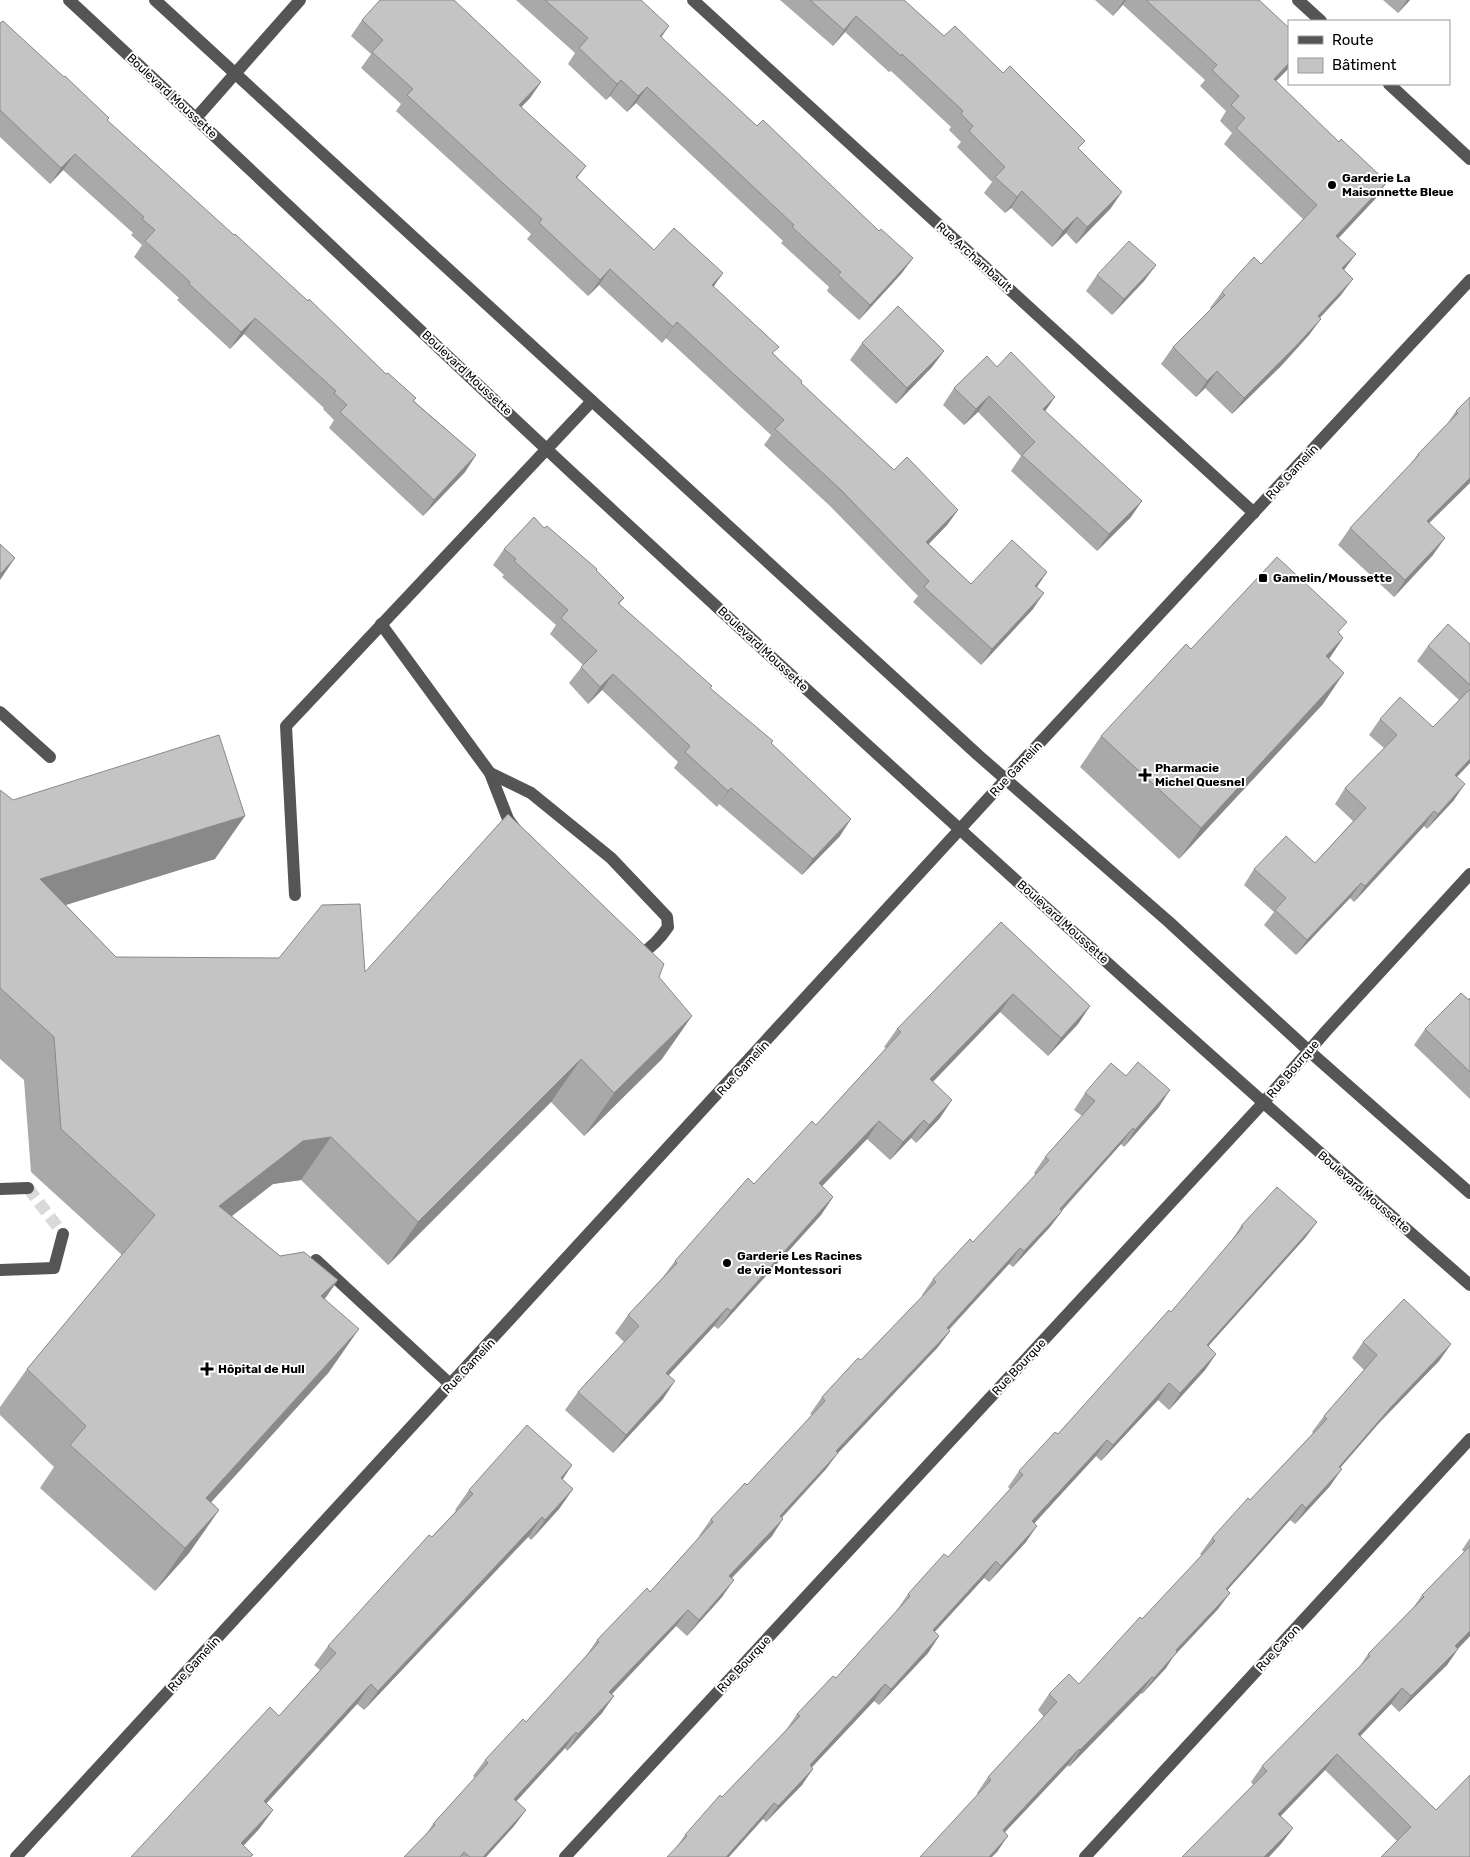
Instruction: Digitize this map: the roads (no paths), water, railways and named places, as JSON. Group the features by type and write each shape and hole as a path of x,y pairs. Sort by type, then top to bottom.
{"street":[{"name":"Boulevard Moussette","path":"69,0 546,448 960,830 1263,1103 1470,1285"},
{"path":"155,0 1006,779 1169,922 1309,1051 1470,1193"},
{"path":"196,118 300,0"},
{"name":"Rue Archambault","path":"693,0 1254,513"},
{"path":"1298,0 1320,20"},
{"path":"1389,85 1470,159"},
{"name":"Rue Gamelin","path":"16,1857 1006,779 1470,280"},
{"path":"295,895 286,726 592,401"},
{"path":"382,624 490,774 508,818 524,843"},
{"path":"0,712 50,757"},
{"path":"490,774 531,793 611,858 667,917 668,927 652,947 640,955 624,947"},
{"name":"Rue Bourque","path":"565,1857 1263,1103 1470,874"},
{"path":"0,1189 28,1188"},
{"path":"0,1270 54,1268 63,1234"},
{"path":"316,1260 451,1385"},
{"name":"Rue Caron","path":"1086,1857 1470,1439"}],"tunnel":[{"path":"28,1188 63,1234"}],"place":[{"name":"Garderie La Maisonnette Bleue","path":"1332,185"},
{"name":"Gamelin/Moussette","path":"1263,578"},
{"name":"Pharmacie Michel Quesnel","path":"1145,775"},
{"name":"Garderie Les Racines de vie Montessori","path":"727,1263"},
{"name":"Hôpital de Hull","path":"207,1369"}]}
